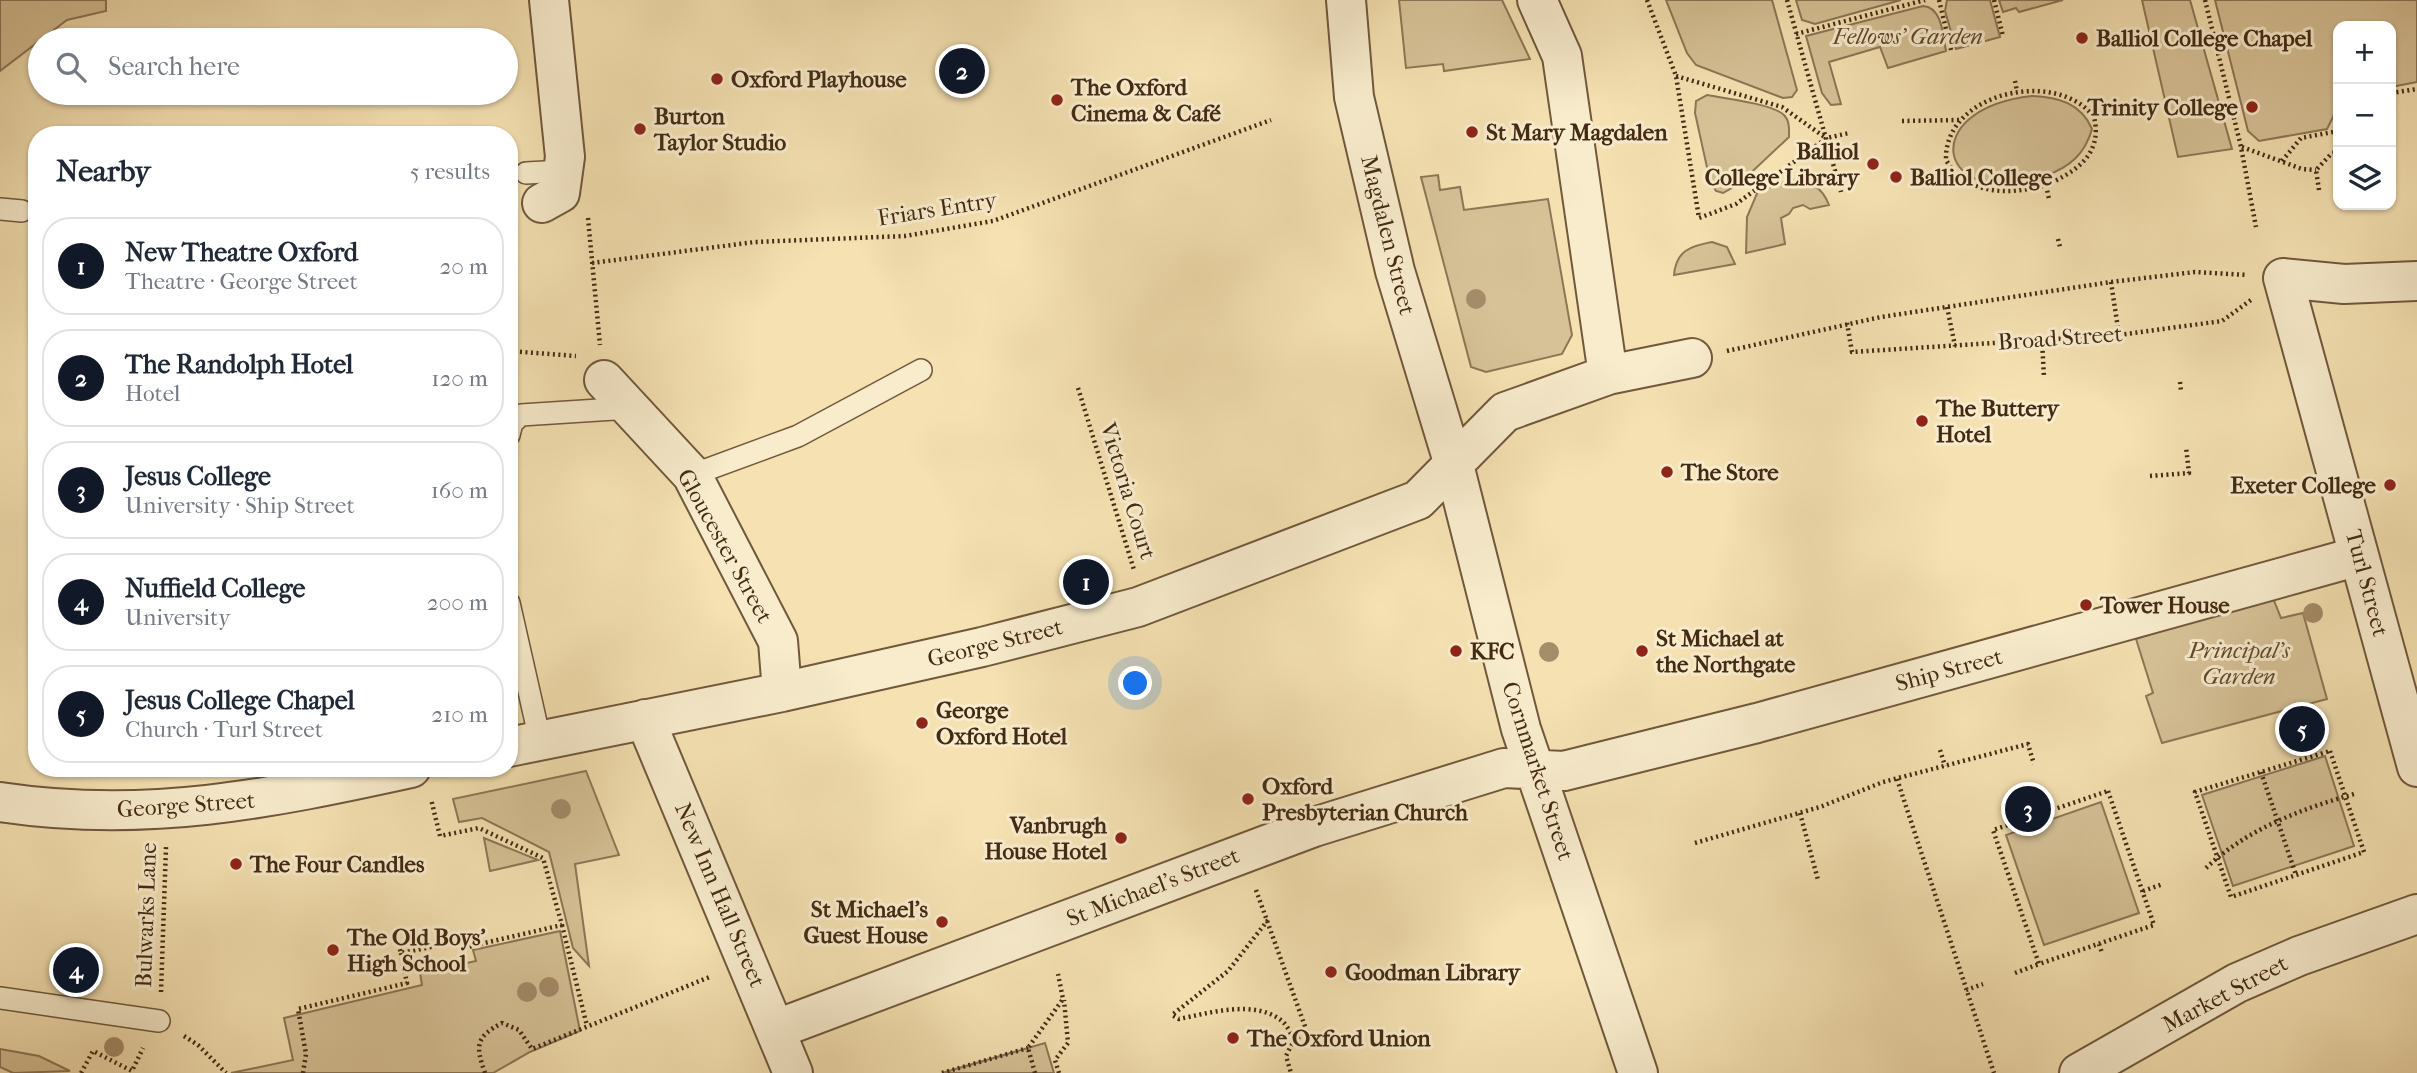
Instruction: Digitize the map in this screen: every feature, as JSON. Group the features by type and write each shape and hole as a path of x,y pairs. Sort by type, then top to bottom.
{"street":[{"path":"548,185 549,0"},
{"name":"Magdalen Street","path":"1346,0 1354,97 1395,271 1454,465"},
{"path":"1537,0 1562,56 1608,375"},
{"path":"2283,278 2343,284 2417,281"},
{"name":"Turl Street","path":"2283,278 2417,767"},
{"path":"1454,465 1505,412 1608,375 1692,359"},
{"name":"Gloucester Street","path":"603,370 630,408 692,475 778,641 782,692"},
{"name":"George Street","path":"525,743 782,692 982,647 1145,604 1418,500 1454,465"},
{"name":"Cornmarket Street","path":"1454,465 1521,729 1638,1073"},
{"name":"Ship Street","path":"1536,770 1564,771 1757,723 2359,556"},
{"name":"New Inn Hall Street","path":"645,719 777,1029 793,1073"},
{"name":"St Michael's Street","path":"777,1029 1314,827 1504,768 1536,770"},
{"name":"George Street","path":"0,802 31,807 164,811 269,799 370,777"},
{"name":"Market Street","path":"2079,1073 2237,982 2299,956 2417,914"}],"lane":[{"path":"0,209 22,211"},
{"path":"692,475 799,436 921,370"},
{"path":"518,418 521,415 630,408"},
{"path":"518,682 525,743"},
{"path":"0,998 159,1021"}],"path":[{"path":"1647,0 1676,76 1699,218 1736,204 1827,138 1849,133"},
{"path":"1787,0 1841,192"},
{"path":"1796,34 1925,0"},
{"path":"1939,0 1951,50"},
{"path":"1994,0 2003,36"},
{"path":"2205,0 2241,147 2256,227"},
{"path":"1676,76 1782,107 1827,138"},
{"path":"2015,80 2017,92"},
{"path":"2396,92 2417,89"},
{"path":"2040,91 2081,102 2094,117 2096,135 2089,155 2072,174 2046,185 1996,191 1962,180 1946,160 1950,134 1960,120 1987,102 2017,92 2040,91"},
{"name":"Friars Entry","path":"592,263 755,242 905,236 993,221 1271,120"},
{"path":"1902,121 1960,120"},
{"path":"2282,161 2301,138 2333,132"},
{"path":"2241,147 2316,170"},
{"path":"2316,170 2333,153"},
{"path":"2316,170 2319,190"},
{"path":"518,353 603,370 586,205 548,185"},
{"path":"2046,185 2049,199"},
{"path":"2058,239 2060,247"},
{"name":"Broad Street","path":"1692,359 1847,323 2111,282 2195,272 2283,278"},
{"name":"Broad Street","path":"1847,323 1852,352 2119,335 2222,321 2283,278"},
{"path":"2111,282 2119,335"},
{"path":"1947,307 1955,346"},
{"path":"2042,340 2044,377"},
{"path":"2180,382 2181,391"},
{"name":"Victoria Court","path":"1078,388 1145,604"},
{"path":"2150,477 2189,473 2186,447"},
{"path":"1695,843 1800,813 1897,779 2028,744 2034,764"},
{"path":"1940,750 1944,766"},
{"path":"2330,751 2364,852 2231,897 2195,792 2261,772 2330,751"},
{"path":"2261,772 2296,875"},
{"path":"1897,779 1994,1073"},
{"path":"2015,973 2154,925 2108,791 1993,830 2039,964"},
{"path":"2206,868 2217,857 2277,820 2354,794"},
{"path":"2047,798 2051,810"},
{"path":"432,803 440,836 479,828 543,858 587,1026"},
{"name":"Bulwarks Lane","path":"159,1021 167,836 164,811"},
{"path":"1800,813 1818,880"},
{"path":"1252,879 1307,1032 1294,1040 1286,1055 1291,1073"},
{"path":"2143,891 2164,884"},
{"path":"1268,920 1228,971 1172,1015 1179,1019 1236,1007 1282,1021 1294,1040"},
{"path":"463,948 562,925"},
{"path":"401,953 461,941 465,958 404,970"},
{"path":"303,1073 306,1054 298,1009 407,983 398,944"},
{"path":"2099,944 2102,953"},
{"path":"485,1073 478,1055 479,1043 483,1033 502,1023 519,1030 532,1049 748,962"},
{"path":"1058,974 1068,1043 1055,1060 1059,1073"},
{"path":"1966,990 1983,984"},
{"path":"942,1073 1028,1048 1063,999"},
{"path":"81,1073 93,1051 132,1071 159,1021"},
{"path":"198,1045 226,1073"},
{"path":"1028,1048 1035,1073"},
{"path":"975,1073 979,1064"}],"green space":[{"path":"0,0 106,0 106,11 67,20 56,28 28,28 28,50 0,71"},
{"path":"1399,0 1502,0 1530,59 1444,71 1443,64 1406,68"},
{"path":"1666,0 1772,0 1797,90 1792,97 1783,98 1696,65 1687,53"},
{"name":"Fellows' Garden","path":"1796,0 1901,0 1815,24 1802,20"},
{"name":"Fellows' Garden","path":"1947,0 1990,0 2000,37 1956,49 1945,11"},
{"name":"Fellows' Garden","path":"1999,0 2063,0 2019,12 2016,8 2003,12"},
{"path":"2142,0 2190,0 2232,149 2178,157"},
{"path":"2215,0 2417,0 2417,82 2396,86 2396,21 2333,21 2333,117 2327,129 2259,141 2248,131"},
{"name":"Fellows' Garden","path":"1923,6 1938,16 1946,51 1888,68 1880,47 1829,62 1841,104 1831,105 1822,93 1806,36"},
{"path":"1707,95 1748,102 1778,111 1784,115 1789,126 1789,137 1739,184 1723,193 1716,191 1710,181 1695,113 1696,101"},
{"path":"2032,96 2060,100 2082,113 2092,129 2081,152 2062,168 2045,176 2008,183 1981,181 1962,170 1954,154 1956,137 1969,119 1994,105"},
{"path":"1438,175 1440,190 1460,187 1464,210 1548,199 1572,335 1562,354 1486,372 1471,367 1421,177"},
{"path":"1791,180 1819,189 1829,205 1810,209 1803,205 1793,208 1781,218 1785,244 1746,253 1747,217 1758,191"},
{"path":"1712,242 1727,247 1735,264 1674,275 1681,255 1697,245"},
{"name":"Principal's Garden","path":"2271,593 2281,618 2303,613 2327,699 2162,743 2146,696 2153,693 2136,639"},
{"path":"2325,756 2354,846 2233,886 2202,795"},
{"path":"586,771 619,855 575,864 589,966 573,948 549,852 482,818 459,822 453,799"},
{"path":"2101,802 2139,913 2044,945 2006,835"},
{"path":"484,838 538,860 490,871"},
{"path":"560,931 580,1031 530,1052 493,1073 231,1073 293,1060 284,1018 422,985 420,973 476,961 473,950"},
{"path":"1045,1043 1054,1073 942,1073"},
{"path":"0,1049 39,1056 70,1071 13,1073 0,1067"}],"place":[{"name":"Balliol College Chapel","path":"2082,38"},
{"name":"The Randolph Hotel","path":"962,71"},
{"name":"Oxford Playhouse","path":"717,79"},
{"name":"The Oxford Cinema & Café","path":"1057,100"},
{"name":"Trinity College","path":"2252,107"},
{"name":"Burton Taylor Studio","path":"640,129"},
{"name":"St Mary Magdalen","path":"1472,132"},
{"name":"Balliol College Library","path":"1873,164"},
{"name":"Balliol College","path":"1896,177"},
{"name":"The Buttery Hotel","path":"1922,421"},
{"name":"The Store","path":"1667,472"},
{"name":"Exeter College","path":"2390,485"},
{"name":"New Theatre Oxford","path":"1086,582"},
{"name":"Tower House","path":"2086,605"},
{"name":"KFC","path":"1456,651"},
{"name":"St Michael at the Northgate","path":"1642,651"},
{"name":"George Oxford Hotel","path":"922,723"},
{"name":"Jesus College Chapel","path":"2302,729"},
{"name":"Oxford Presbyterian Church","path":"1248,799"},
{"name":"Jesus College","path":"2028,809"},
{"name":"Vanbrugh House Hotel","path":"1121,838"},
{"name":"The Four Candles","path":"236,864"},
{"name":"St Michael's Guest House","path":"942,922"},
{"name":"The Old Boys' High School","path":"333,950"},
{"name":"Nuffield College","path":"76,970"},
{"name":"Goodman Library","path":"1331,972"},
{"name":"The Oxford Union","path":"1233,1038"}]}
